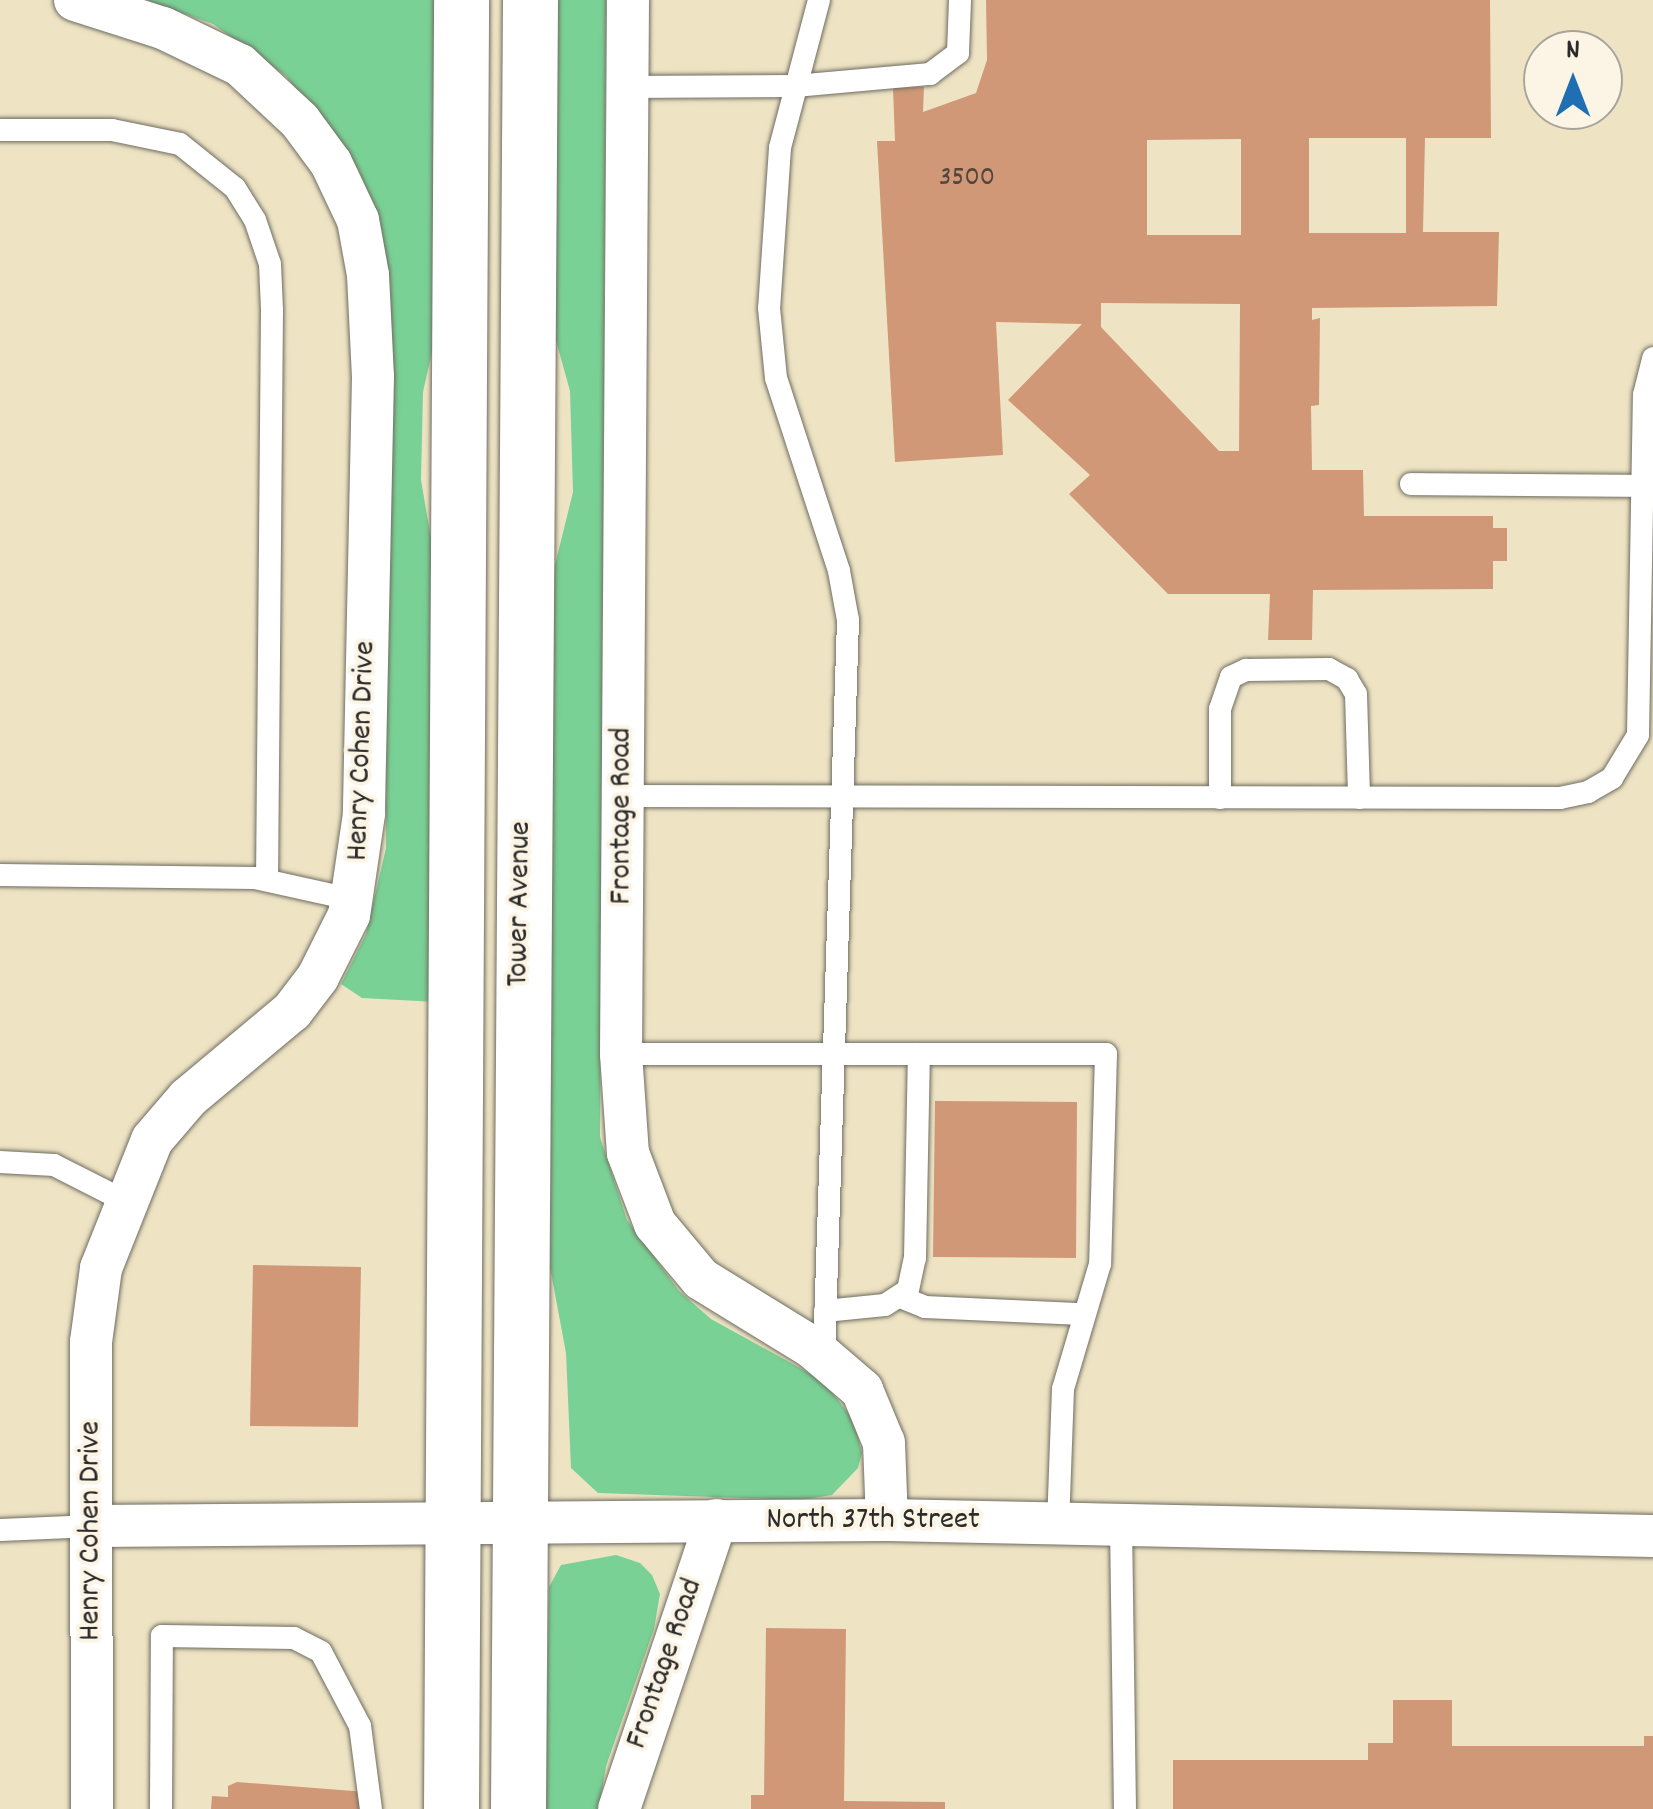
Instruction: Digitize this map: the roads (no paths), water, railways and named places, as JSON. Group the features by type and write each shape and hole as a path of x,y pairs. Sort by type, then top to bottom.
{"main road":[{"name":"Tower Avenue","path":"451,1809 461,0"},
{"name":"Tower Avenue","path":"518,1809 530,0"}],"street":[{"name":"Henry Cohen Drive","path":"75,0 163,28 240,65 318,144 358,220 368,275 373,376 364,814 354,900 306,994 174,1112 142,1158 123,1200 93,1326 92,1809"},
{"name":"Frontage Road","path":"628,0 621,1054 628,1153 655,1224 722,1296 824,1357 862,1390 880,1424 887,1520"},
{"name":"North 37th Street","path":"94,1526 518,1519 887,1520 1653,1536"},
{"name":"Frontage Road","path":"620,1809 716,1520"}],"lane":[{"path":"627,86 795,86 887,81 948,66 962,39 960,0"},
{"path":"818,1 795,86 773,201 769,308 776,378 839,571 848,620 824,1357"},
{"path":"0,130 112,130 180,144 236,188 256,220 270,264 272,310 267,880"},
{"path":"623,796 1560,798 1588,792 1612,778 1638,734 1642,697 1644,395 1653,358"},
{"path":"1410,484 1644,486"},
{"path":"1220,798 1220,709 1230,678 1246,670 1329,669 1347,679 1356,694 1359,798"},
{"path":"0,876 267,880 354,900"},
{"path":"621,1054 1106,1054 1100,1264 1063,1388 1058,1523"},
{"path":"903,1298 916,1258 919,1054"},
{"path":"0,1162 54,1165 123,1200"},
{"path":"825,1311 903,1298 926,1307 1082,1314"},
{"path":"1121,1524 1125,1809"},
{"path":"0,1530 94,1526"},
{"path":"161,1809 162,1636 294,1638 321,1652 360,1726 372,1809"}]}
